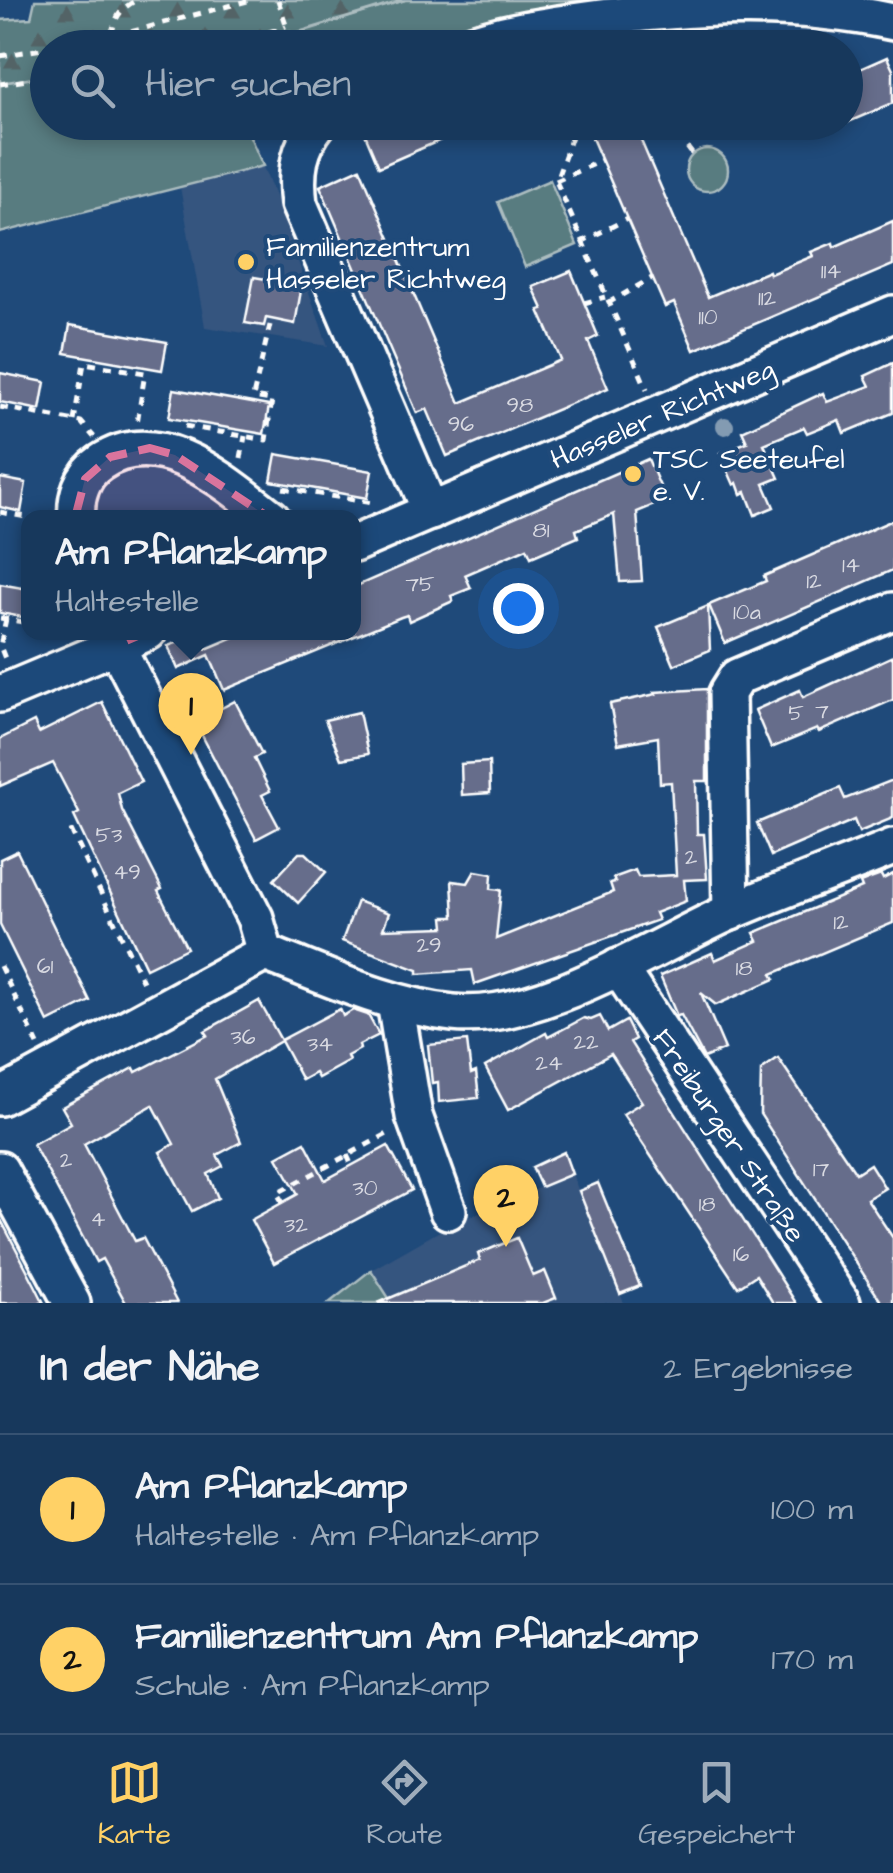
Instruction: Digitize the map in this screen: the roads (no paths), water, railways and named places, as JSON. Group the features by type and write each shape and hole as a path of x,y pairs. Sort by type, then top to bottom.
{"street":[{"path":"523,30 623,15 721,7 848,12 893,22"},
{"path":"302,140 296,175 300,204 431,512"},
{"name":"Hasseler Richtweg","path":"367,539 893,314"},
{"path":"76,510 85,479 94,466 136,453 277,502"},
{"path":"731,912 727,693 736,677 893,611"},
{"path":"8,691 123,640"},
{"path":"129,640 255,918 265,953"},
{"path":"0,1097 265,953 395,1002 456,1014 510,1010 618,967 731,912 893,847"},
{"name":"Freiburger Straße","path":"618,967 842,1303"},
{"path":"395,1002 414,1116 448,1210"},
{"path":"0,1170 72,1303"}],"place":[{"name":"Familienzentrum Hasseler Richtweg","path":"246,262"},
{"name":"TSC Seeteufel e. V.","path":"633,474"},
{"name":"Am Pflanzkamp","path":"191,755"},
{"name":"Familienzentrum Am Pflanzkamp","path":"506,1247"}]}
